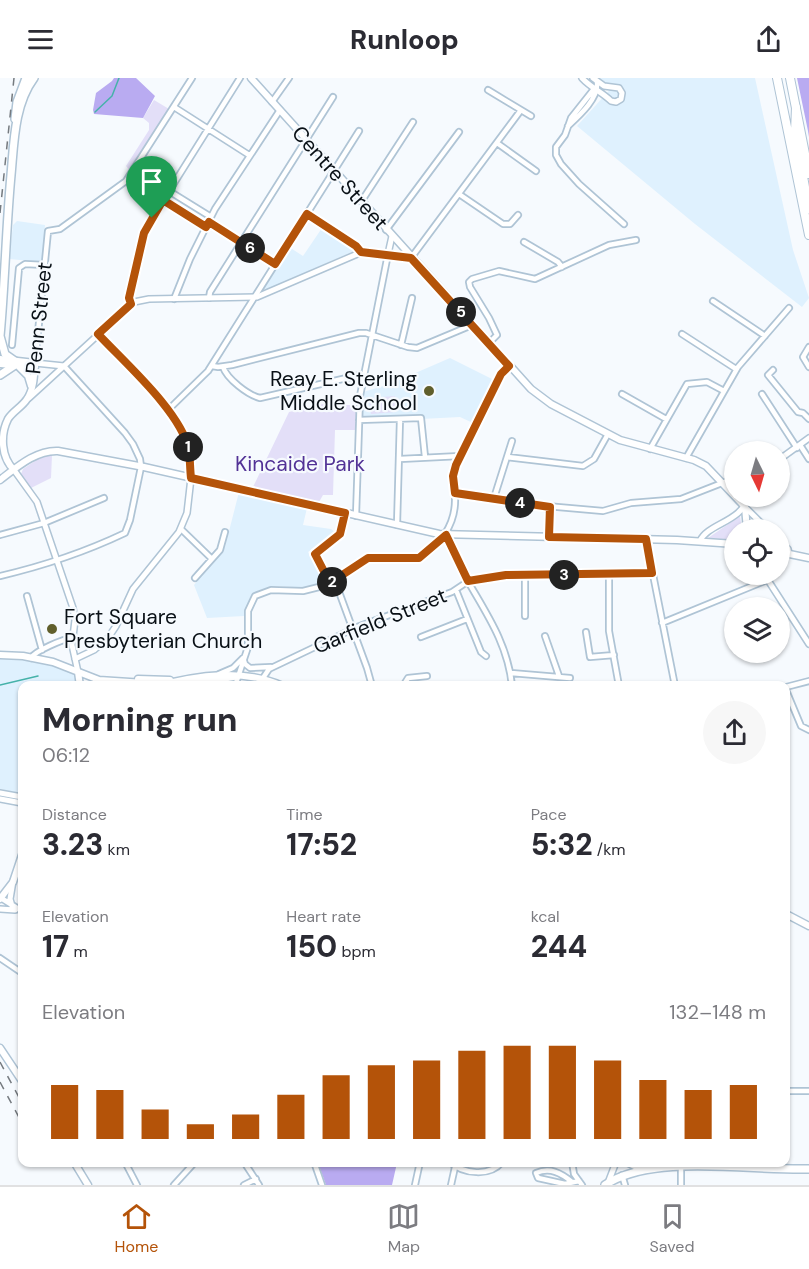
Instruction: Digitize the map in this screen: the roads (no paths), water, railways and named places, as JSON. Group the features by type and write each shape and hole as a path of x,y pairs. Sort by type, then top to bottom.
{"highway":[{"path":"777,78 809,235"},
{"path":"790,78 809,174"},
{"path":"796,107 795,133 809,209"},
{"path":"783,109 795,133 809,193"}],"main road":[{"path":"0,266 17,102 26,78"},
{"path":"16,129 24,98 34,78"},
{"name":"Centre Street","path":"251,78 411,258 540,397 623,441 686,458 706,466 722,483"},
{"path":"6,222 0,336 5,354 27,374 32,389"},
{"path":"0,362 35,365"},
{"path":"0,375 15,363"},
{"name":"Penn Street","path":"14,470 3,453 2,433 8,419 25,402 32,389 35,365"},
{"path":"0,480 38,454 52,450 141,467 446,535 724,542"},
{"path":"745,507 746,519"},
{"path":"790,554 809,558"},
{"path":"0,655 57,664 99,680 114,681"},
{"path":"78,672 117,678 190,678 237,675 270,681"},
{"path":"78,672 79,681"},
{"path":"211,681 237,675"},
{"path":"177,681 190,678"},
{"path":"0,899 14,879 18,867"},
{"path":"790,916 809,926"},
{"path":"0,1048 18,1075"},
{"path":"77,1167 88,1185"},
{"path":"606,1184 623,1175 642,1170 681,1167"},
{"path":"749,1167 809,1169"}],"street":[{"path":"192,78 132,174 275,264"},
{"path":"131,304 129,298 143,236 166,195 240,78"},
{"path":"272,102 289,78"},
{"path":"582,78 614,102 621,99 621,91 617,87 606,87 595,80"},
{"path":"595,80 595,89 571,118 556,147 556,153 558,160 592,197 624,224"},
{"path":"608,98 608,91 613,87"},
{"path":"488,90 531,116"},
{"path":"209,298 210,292 333,97"},
{"path":"174,107 249,155"},
{"path":"174,299 209,222 249,155 280,110"},
{"path":"25,402 131,304 145,299 254,298 361,252 411,258 521,110"},
{"path":"361,202 413,122"},
{"path":"168,410 212,366 359,131"},
{"path":"386,230 459,132"},
{"path":"497,143 536,171"},
{"name":"Penn Street","path":"35,365 48,231 55,231 64,226 122,186 132,174"},
{"path":"459,194 503,224 510,224 518,215"},
{"path":"166,195 209,222"},
{"path":"307,214 356,246 361,252"},
{"path":"356,516 360,396 392,236"},
{"path":"489,343 497,335 470,287 470,280 497,271 536,279 609,245 636,240"},
{"path":"524,242 558,262 562,267"},
{"path":"12,345 19,268 25,264 45,265"},
{"path":"401,345 412,298"},
{"path":"713,301 765,336"},
{"path":"686,458 736,369 789,309"},
{"path":"212,366 223,367 355,334 371,335 412,348 421,347 472,325"},
{"path":"75,659 94,650 108,638 133,589 181,529 188,509 191,478 188,447 168,410 98,334"},
{"path":"682,334 736,369"},
{"path":"809,347 803,356 804,362 809,367"},
{"path":"0,576 57,561 126,532 141,467 137,452 128,436 64,366 35,365"},
{"path":"236,681 248,642 248,610 255,596 274,590 306,591 332,582 368,558 419,558 446,535 454,511 453,472 501,374 509,366"},
{"path":"223,367 226,373 250,394 262,398 364,374"},
{"path":"773,370 768,375 798,412 809,419"},
{"path":"650,449 687,384 705,382 724,391"},
{"path":"622,394 666,419"},
{"path":"762,394 809,459"},
{"path":"359,420 421,418 425,457"},
{"path":"397,525 400,419"},
{"path":"507,457 584,466 594,459 608,434"},
{"path":"790,452 809,438"},
{"path":"494,498 512,441"},
{"path":"399,459 460,456"},
{"path":"14,470 36,501 74,614 72,638 78,672"},
{"path":"455,493 550,507 609,510 631,503 681,499 722,483"},
{"path":"0,535 44,523 104,498"},
{"path":"549,537 550,507"},
{"path":"700,541 703,536 745,507"},
{"name":"Centre Street","path":"745,507 757,519"},
{"path":"345,513 340,534 315,554 332,582 370,681"},
{"path":"181,529 213,559"},
{"path":"195,578 221,549 225,532"},
{"name":"Garfield Street","path":"263,678 268,670 352,629 456,590 468,581 446,535"},
{"path":"646,539 674,681"},
{"path":"512,681 505,648 468,581 503,576 652,573"},
{"path":"609,574 609,632 618,681"},
{"path":"525,576 525,616"},
{"path":"662,623 748,585"},
{"path":"771,585 809,644"},
{"path":"456,590 481,652 486,656"},
{"path":"27,596 42,650"},
{"path":"421,637 467,619"},
{"path":"586,632 590,657 614,655"},
{"path":"545,636 559,676"},
{"path":"30,658 33,654 72,638"},
{"path":"216,675 233,668 243,658"},
{"name":"Garfield Street","path":"243,658 245,664 252,669 276,666"},
{"path":"511,673 570,678"},
{"path":"406,681 408,678 427,676"},
{"path":"790,688 809,681"},
{"path":"790,699 801,726 809,730"},
{"path":"0,793 18,796"},
{"path":"0,799 18,802"},
{"path":"11,908 10,899 14,879"},
{"path":"0,899 6,907 18,910"},
{"path":"0,909 11,908"},
{"path":"0,958 18,970"},
{"path":"790,1091 809,1091"},
{"path":"128,1167 137,1185"},
{"path":"174,1185 190,1167"},
{"path":"248,1167 259,1185"},
{"path":"316,1167 322,1185"},
{"path":"415,1185 419,1167"},
{"path":"451,1185 452,1167"},
{"path":"461,1167 485,1172 497,1167"},
{"path":"573,1167 574,1174 581,1183"},
{"path":"606,1184 617,1167"},
{"path":"621,1167 625,1185"},
{"path":"634,1167 642,1170"},
{"path":"681,1167 681,1185"},
{"path":"572,1182 560,1172 545,1170 536,1173 538,1178 565,1184 581,1183"},
{"path":"244,1185 256,1179"}],"waterway":[{"path":"95,112 112,96 119,78"},
{"path":"0,685 38,676"}],"railway":[{"path":"0,213 14,78"},
{"path":"0,1062 18,1096"},
{"path":"0,1082 18,1116"}],"place":[{"name":"Reay E. Sterling Middle School","path":"429,391"},
{"name":"Fort Square Presbyterian Church","path":"52,629"}],"park label":[{"name":"Kincaide Park","path":"300,464"}]}
